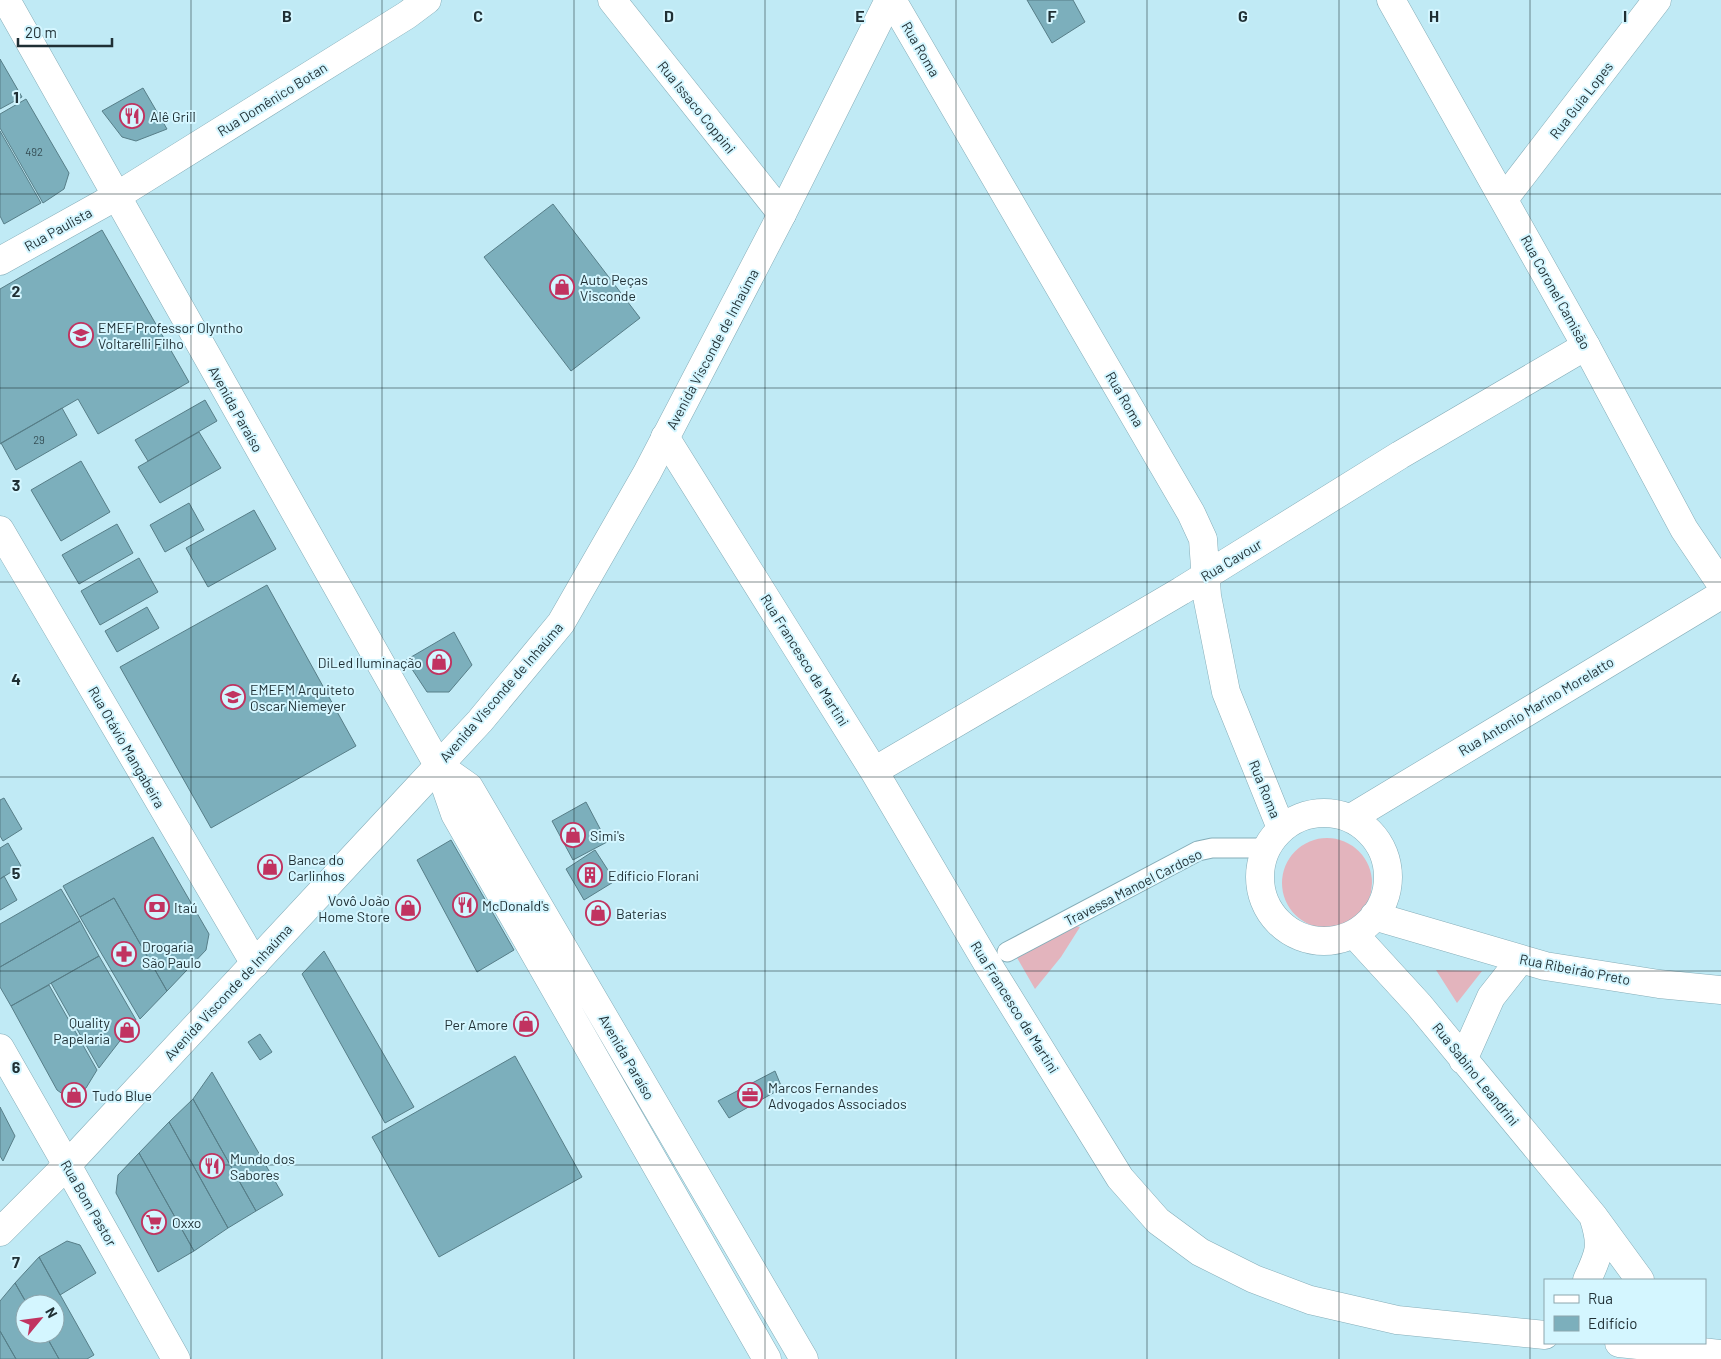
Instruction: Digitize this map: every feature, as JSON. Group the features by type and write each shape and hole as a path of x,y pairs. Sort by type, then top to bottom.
{"street":[{"name":"Avenida Paraíso","path":"6,0 115,197 438,765 451,806 767,1359"},
{"name":"Rua Domênico Botan","path":"115,197 399,21 427,0"},
{"name":"Rua Issaco Coppini","path":"612,0 782,214"},
{"name":"Avenida Visconde de Inhaúma","path":"0,1232 67,1164 255,964 480,721 561,623 612,538 665,438 891,0"},
{"name":"Rua Roma","path":"891,0 1191,513 1203,539 1210,618 1226,692 1273,838"},
{"name":"Rua Coronel Camisão","path":"1391,0 1586,346 1684,529 1721,584"},
{"name":"Rua Guia Lopes","path":"1504,199 1657,0"},
{"name":"Rua Paulista","path":"0,261 115,197"},
{"name":"Rua Cavour","path":"874,771 1207,575 1400,455 1586,346"},
{"name":"Rua Francesco de Martini","path":"665,438 874,771 987,963 1115,1170 1158,1221 1200,1252 1254,1279 1310,1300 1397,1320 1540,1331"},
{"name":"Rua Otávio Mangabeira","path":"0,530 255,964"},
{"name":"Rua Antonio Marino Morelatto","path":"1351,818 1721,595"},
{"name":"Avenida Paraíso","path":"438,765 469,787 796,1356"},
{"path":"1328,812 1351,818 1370,832 1383,851 1388,873 1385,896 1374,916 1354,934 1332,940 1309,940 1288,930 1272,914 1262,893 1260,870 1273,838 1303,815 1328,812"},
{"name":"Rua Ribeirão Preto","path":"1374,916 1545,966 1660,984 1721,990"},
{"name":"Rua Sabino Leandrini","path":"1354,934 1419,1005 1594,1217 1639,1279"},
{"path":"1463,1060 1491,997 1521,959"},
{"name":"Rua Bom Pastor","path":"0,1048 176,1359"},
{"name":"Rua Sabino Leandrini","path":"1587,1279 1596,1259 1600,1238 1594,1217"},
{"path":"1636,1344 1689,1347 1721,1354"}],"lane":[{"name":"Travessa Manoel Cardoso","path":"1007,952 1198,851 1273,838"}],"shaded area":[{"path":"1327,838 1344,842 1359,851 1368,866 1372,883 1368,900 1359,915 1344,924 1327,928 1310,924 1295,915 1286,900 1282,883 1286,866 1295,851 1310,842"},
{"path":"1071,925 1080,927 1061,957 1035,989 1016,956"},
{"path":"1436,970 1482,971 1457,1003"}],"building":[{"path":"1027,0 1073,0 1085,22 1052,43"},
{"path":"0,59 22,97 0,109"},
{"name":"Alê Grill","path":"143,88 167,129 136,141 122,137 102,111"},
{"path":"26,99 69,173 64,189 43,203 0,128 0,114"},
{"path":"0,131 41,203 4,224 0,216"},
{"name":"Auto Peças Visconde","path":"553,204 640,318 571,371 484,257"},
{"name":"EMEF Professor Olyntho Voltarelli Filho","path":"102,230 189,382 98,434 78,399 0,444 0,289"},
{"path":"205,400 217,421 148,461 135,440"},
{"path":"62,408 77,435 16,470 1,443"},
{"path":"199,432 221,468 160,503 138,467"},
{"path":"81,461 110,512 61,541 31,490"},
{"path":"189,503 204,530 165,552 150,525"},
{"path":"254,510 276,549 208,587 186,548"},
{"path":"117,524 133,553 79,584 62,555"},
{"path":"139,558 158,592 100,625 81,591"},
{"name":"EMEFM Arquiteto Oscar Niemeyer","path":"267,585 356,746 211,828 120,667"},
{"path":"147,607 159,628 117,652 105,631"},
{"name":"DiLed Iluminação","path":"454,632 472,665 449,692 427,692 406,660"},
{"path":"4,798 22,829 3,841 0,836 0,800"},
{"path":"586,802 607,842 573,860 552,821"},
{"name":"Itaú","path":"153,837 209,934 206,950 167,991 114,898 80,917 63,886"},
{"name":"McDonald's","path":"451,840 514,950 477,972 417,860"},
{"path":"8,843 21,866 0,879 0,848"},
{"name":"Edíficio Florani","path":"595,850 615,881 584,900 566,869"},
{"path":"4,876 17,900 0,910 0,879"},
{"path":"61,889 80,921 0,967 0,924"},
{"name":"Drogaria São Paulo","path":"114,898 167,991 140,1019 80,917"},
{"path":"80,921 99,956 11,1006 0,987 0,967"},
{"path":"324,951 414,1107 385,1123 302,974"},
{"path":"99,956 136,1020 99,1068 51,983"},
{"path":"49,985 97,1070 86,1088 74,1095 64,1095 57,1090 11,1006"},
{"path":"260,1034 272,1052 260,1060 248,1042"},
{"path":"515,1056 582,1177 439,1257 372,1137"},
{"name":"Marcos Fernandes Advogados Associados","path":"775,1071 782,1088 729,1118 718,1101"},
{"path":"212,1072 283,1195 256,1211 193,1099"},
{"name":"Mundo dos Sabores","path":"193,1099 256,1211 228,1228 169,1122"},
{"path":"0,1107 15,1136 3,1161 0,1156"},
{"path":"169,1122 228,1228 194,1251 139,1153"},
{"name":"Oxxo","path":"139,1153 194,1251 158,1272 116,1193 118,1175"},
{"path":"67,1241 80,1245 96,1273 59,1294 39,1257"},
{"path":"39,1257 60,1294 21,1294 15,1283"},
{"path":"15,1283 21,1294 15,1294 15,1344 51,1344 59,1359 16,1359 0,1331 0,1301"},
{"path":"65,1303 94,1355 87,1359 59,1359 51,1344 65,1344"},
{"path":"0,1331 16,1359 0,1359"}],"place":[{"name":"Alê Grill","path":"132,116"},
{"name":"Auto Peças Visconde","path":"562,287"},
{"name":"EMEF Professor Olyntho Voltarelli Filho","path":"81,335"},
{"name":"DiLed Iluminação","path":"439,662"},
{"name":"EMEFM Arquiteto Oscar Niemeyer","path":"233,697"},
{"name":"Simi's","path":"573,835"},
{"name":"Banca do Carlinhos","path":"270,867"},
{"name":"Edíficio Florani","path":"590,875"},
{"name":"McDonald's","path":"465,905"},
{"name":"Itaú","path":"157,907"},
{"name":"Vovô João Home Store","path":"408,908"},
{"name":"Baterias","path":"598,913"},
{"name":"Drogaria São Paulo","path":"124,954"},
{"name":"Per Amore","path":"526,1024"},
{"name":"Quality Papelaria","path":"127,1030"},
{"name":"Tudo Blue","path":"74,1095"},
{"name":"Marcos Fernandes Advogados Associados","path":"750,1095"},
{"name":"Mundo dos Sabores","path":"212,1166"},
{"name":"Oxxo","path":"154,1222"}]}
